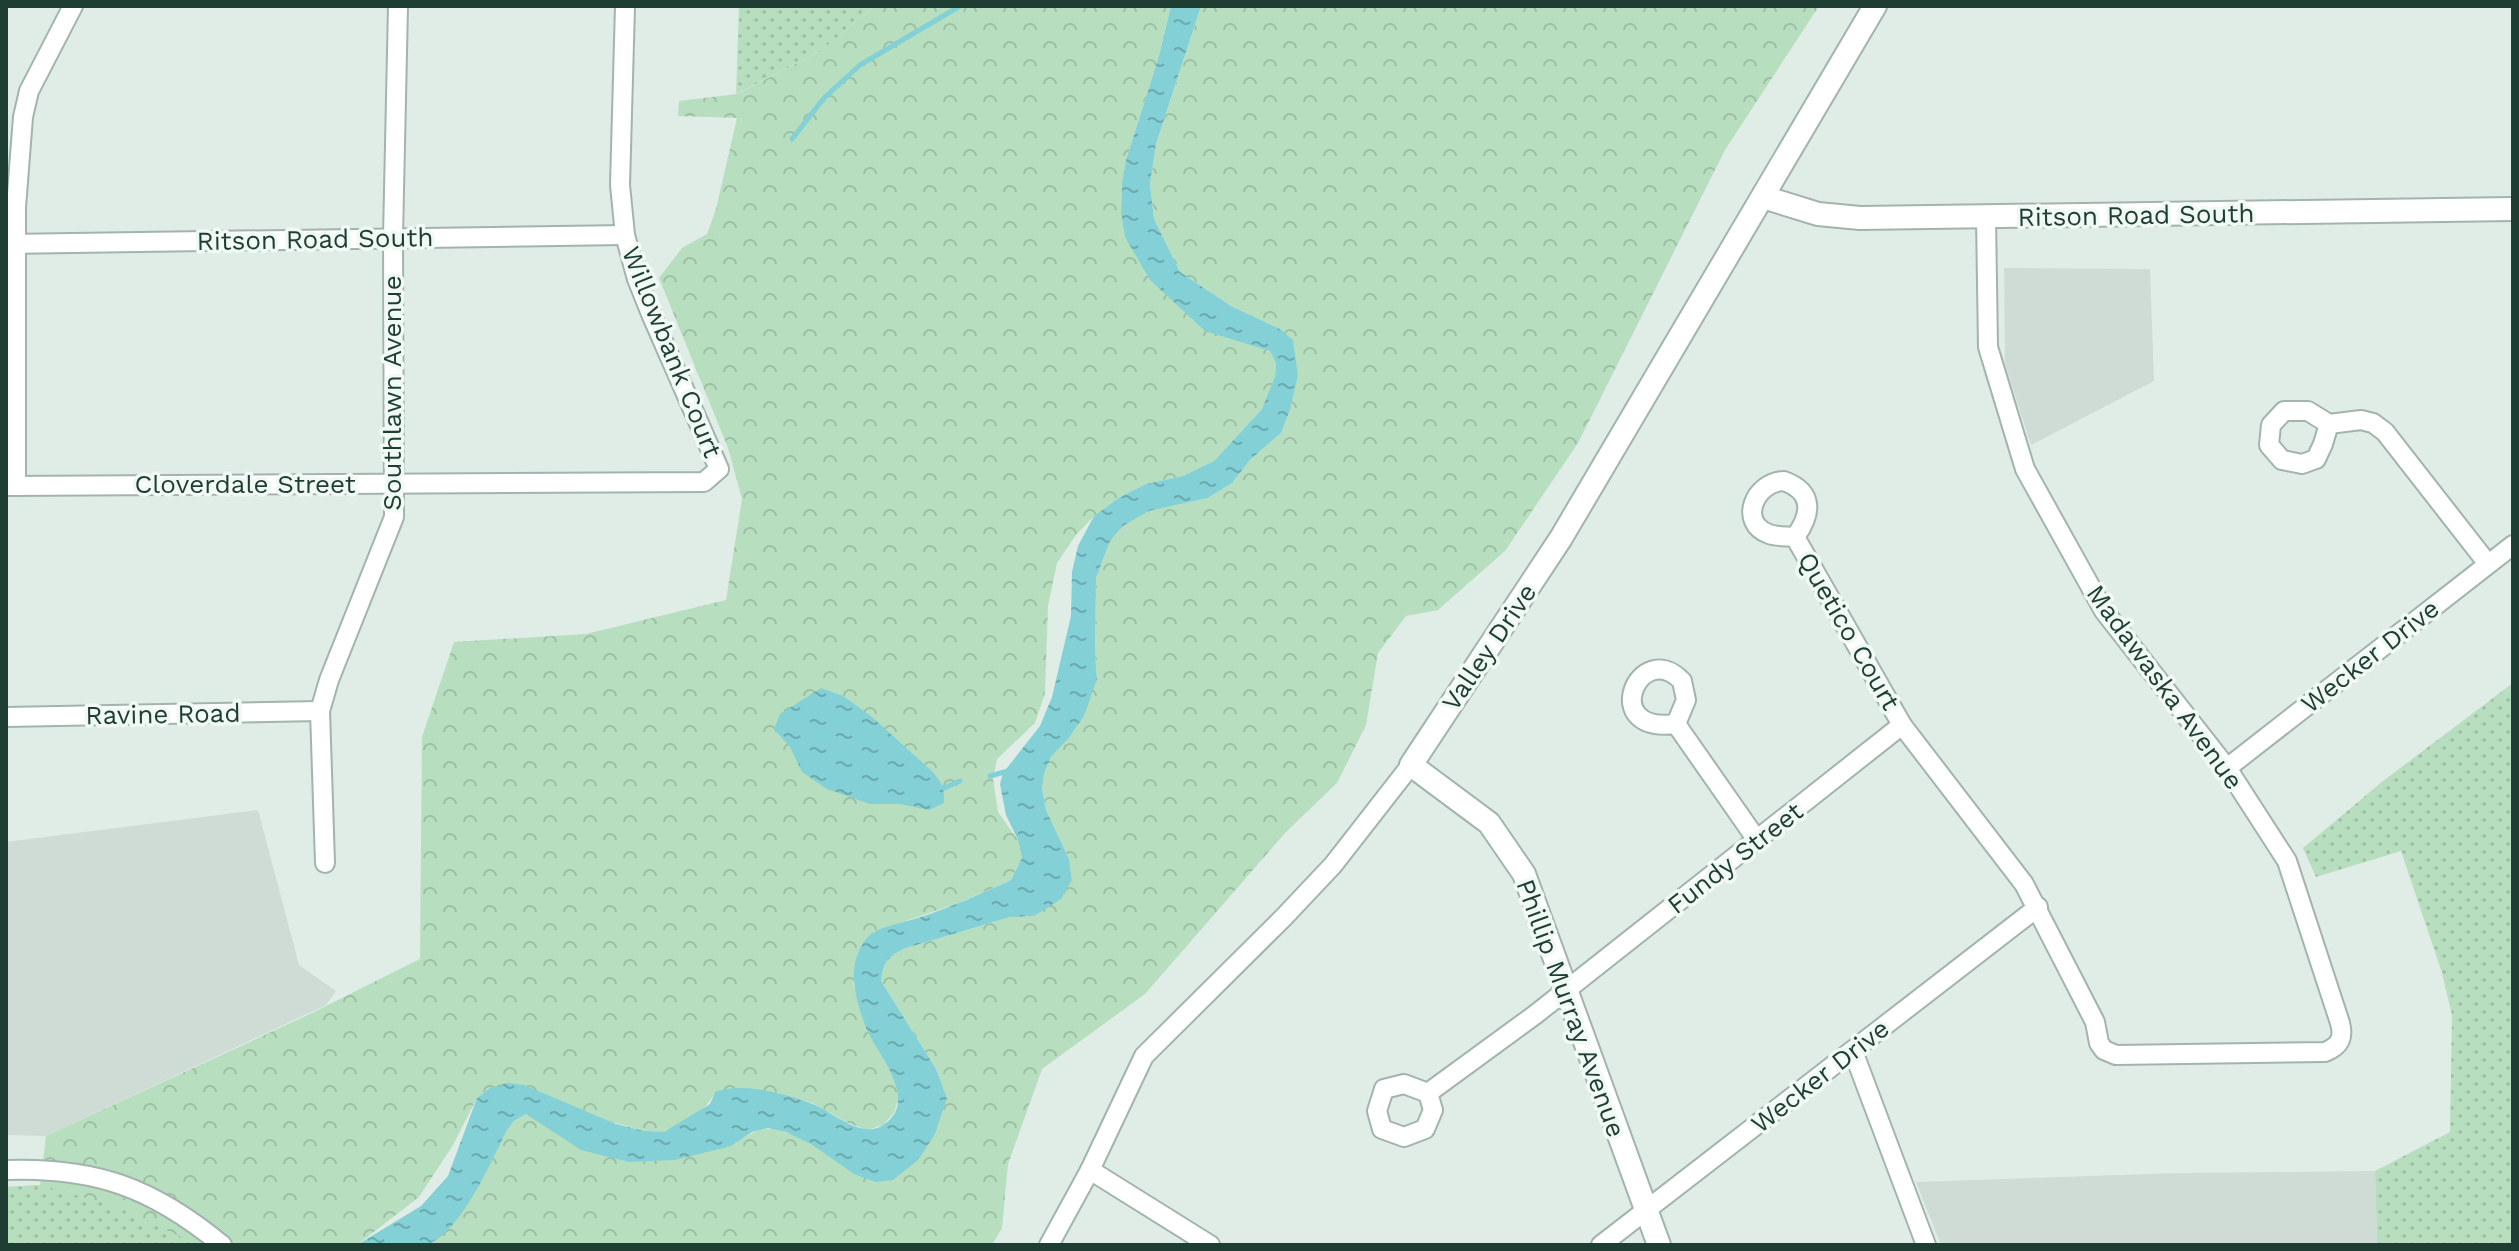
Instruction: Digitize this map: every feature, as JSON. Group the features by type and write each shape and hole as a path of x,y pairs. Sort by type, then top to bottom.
{"street":[{"path":"11,486 11,244 23,117 29,91 73,6"},
{"path":"390,6 398,6"},
{"name":"Southlawn Avenue","path":"325,863 320,711 329,680 394,517 393,237 398,6"},
{"name":"Willowbank Court","path":"625,6 620,185 625,235 642,291 719,469"},
{"name":"Valley Drive","path":"1049,1245 1090,1170 1144,1056 1333,865 1411,765 1561,538 1875,6"},
{"name":"Ritson Road South","path":"1763,197 1802,211 1840,217 2513,209"},
{"name":"Madawaska Avenue","path":"1986,217 1988,347 2025,469 2104,611 2227,768 2287,861 2341,1030 2338,1045 2325,1052 2130,1055"},
{"name":"Ritson Road South","path":"11,244 625,235"},
{"path":"2329,424 2361,420 2373,423 2385,432 2488,564"},
{"name":"Cloverdale Street","path":"11,486 704,482 719,469"},
{"name":"Quetico Court","path":"1795,537 1902,725 2024,884 2038,907 2095,1022 2099,1043 2109,1054 2130,1055"},
{"name":"Wecker Drive","path":"2227,768 2513,545"},
{"name":"Ravine Road","path":"6,717 320,711"},
{"path":"1676,724 1757,840"},
{"name":"Fundy Street","path":"1428,1093 1566,990 1902,725"},
{"name":"Phillip Murray Avenue","path":"1411,765 1489,823 1524,874 1659,1245"},
{"name":"Wecker Drive","path":"1601,1245 2038,907"},
{"path":"1853,1051 1926,1245"},
{"path":"6,1170 42,1169 116,1181 166,1204 222,1245"},
{"path":"1090,1170 1210,1245"}],"shaded area":[{"path":"2004,268 2150,269 2154,381 2031,445 2005,364"},
{"path":"258,810 299,965 336,991 326,1005 46,1136 6,1135 6,842"},
{"path":"2375,1171 2377,1245 1941,1245 1916,1182 2179,1173"}],"green space":[{"path":"739,6 875,6 820,51 736,94"},
{"path":"875,6 1171,6 1159,56 1126,160 1121,213 1125,236 1257,346 1270,351 1276,362 1275,376 1262,409 1214,461 1183,476 1146,484 1120,497 1094,516 1057,563 1048,606 1045,693 1035,723 997,759 993,779 998,812 1018,840 1022,858 1011,880 956,904 873,932 853,984 867,1028 897,1084 899,1097 894,1113 883,1125 867,1130 812,1103 778,1093 715,1092 707,1104 686,1122 671,1130 657,1132 490,1088 477,1098 453,1145 419,1197 357,1245 6,1245 6,1187 40,1185 46,1136 312,1013 420,959 422,737 454,642 586,634 726,600 742,499 728,448 659,278 682,248 707,234 716,209 737,118 678,116 679,101 737,94 820,51"},
{"path":"1201,6 1819,6 1725,150 1578,443 1505,551 1438,610 1406,616 1378,653 1366,725 1337,783 1285,833 1145,994 1042,1069 1008,1164 1002,1228 992,1245 427,1245 465,1206 507,1130 526,1114 602,1153 626,1161 658,1159 722,1147 759,1130 773,1129 800,1138 875,1182 947,1098 936,1069 881,981 885,965 903,949 1010,917 1034,916 1072,880 1069,859 1046,810 1042,788 1051,757 1068,739 1097,679 1096,578 1110,541 1123,526 1149,511 1208,498 1232,483 1250,460 1281,433 1298,376 1280,329 1231,306 1180,272 1154,219 1150,184 1156,144"},
{"path":"2513,683 2513,1245 2377,1245 2375,1171 2450,1132 2452,1015 2442,973 2401,851 2316,877 2303,848 2383,781"},
{"path":"40,1185 118,1207 198,1245 6,1245 6,1187"}],"water":[{"path":"1171,6 1201,6 1156,144 1150,184 1154,219 1180,272 1231,306 1280,329 1293,340 1298,376 1281,433 1250,460 1232,483 1208,498 1149,511 1123,526 1110,541 1096,578 1097,679 1084,716 1051,757 1042,788 1046,810 1069,859 1072,880 1061,899 1034,916 1010,917 903,949 885,965 881,981 936,1069 947,1098 935,1134 918,1160 893,1180 875,1182 854,1174 811,1144 786,1132 768,1128 752,1132 731,1146 675,1160 629,1162 581,1150 526,1114 507,1130 474,1195 438,1239 418,1246 357,1245 421,1206 448,1176 477,1098 490,1088 507,1083 524,1085 616,1124 644,1131 664,1132 710,1104 715,1092 737,1088 776,1092 800,1099 865,1129 883,1125 894,1115 898,1103 893,1077 866,1028 856,992 854,974 861,946 874,932 944,909 1011,880 1022,858 1018,840 1006,815 1000,784 1003,773 1040,726 1052,697 1071,616 1072,572 1078,546 1094,516 1120,497 1146,484 1183,476 1214,461 1262,409 1275,376 1276,363 1270,351 1205,331 1150,280 1125,237 1121,213 1126,160 1159,56"},
{"path":"821,688 843,696 872,717 934,773 944,788 944,803 929,810 900,804 870,804 827,789 802,772 790,747 774,729 780,714"}],"waterway":[{"path":"792,139 824,98 860,65 960,6"},
{"path":"990,776 1008,771"},
{"path":"944,788 960,781"}]}
